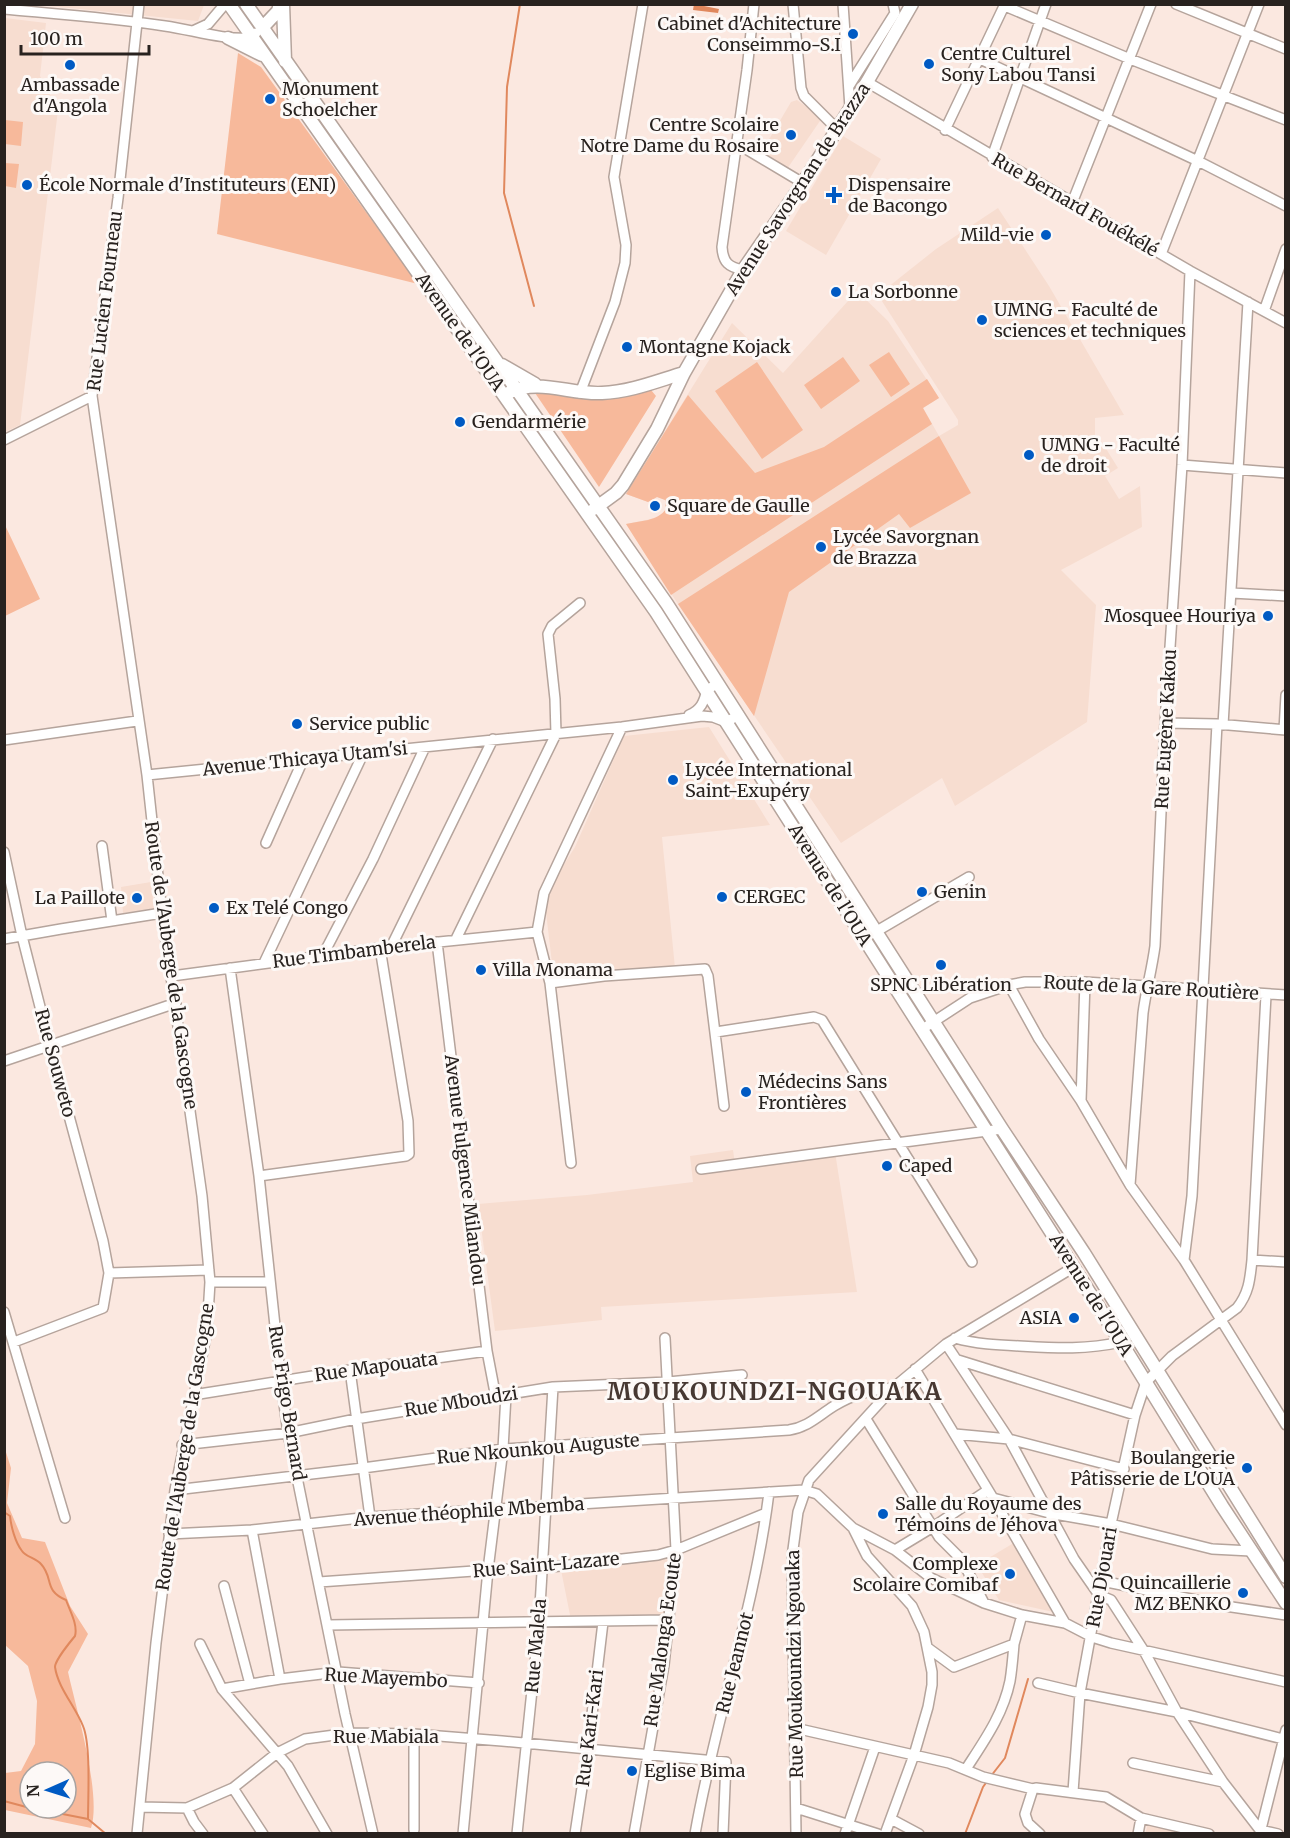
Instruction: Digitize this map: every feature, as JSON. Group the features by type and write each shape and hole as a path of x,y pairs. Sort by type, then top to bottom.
{"main road":[{"name":"Avenue de l'OUA","path":"227,4 510,392 610,521 712,686 726,722 1286,1604"},
{"name":"Avenue de l'OUA","path":"246,4 495,360 510,392 588,513 712,686 739,715 1002,1129 1158,1368 1286,1577"},
{"path":"262,28 282,4"},
{"path":"282,4 285,62"},
{"name":"Avenue Savorgnan de Brazza","path":"588,513 616,493 657,429 684,373 743,270 803,183 867,82 912,4"},
{"path":"228,38 265,56"},
{"path":"495,360 535,384 580,393 627,391 684,373"},
{"path":"510,392 535,384"},
{"path":"610,521 616,493"}],"street":[{"name":"Rue Lucien Fourneau","path":"139,4 118,198 92,396 137,721 147,775"},
{"path":"195,30 208,24 227,4"},
{"path":"580,393 615,302 624,263 626,245 614,177 643,4"},
{"path":"743,270 730,268 722,254 754,4"},
{"path":"793,4 801,88 804,96 837,129"},
{"path":"843,4 850,108"},
{"path":"849,86 895,14 893,4"},
{"path":"992,157 1046,4"},
{"path":"1072,203 1151,4"},
{"path":"1176,4 1286,49"},
{"path":"1161,254 1259,4"},
{"path":"945,130 1005,5 1130,59 1286,120"},
{"path":"4,9 137,22 195,30 228,38 251,38 262,28"},
{"path":"980,59 1198,161 1286,206"},
{"name":"Rue Bernard Fouékélé","path":"867,82 945,130 1190,271 1286,323"},
{"path":"736,143 803,183"},
{"path":"1263,311 1286,249"},
{"name":"Rue Eugène Kakou","path":"1130,1185 1146,987 1151,973 1155,946 1165,723 1182,465 1190,271"},
{"path":"1184,1260 1192,1196 1202,991 1220,724 1232,593 1248,302"},
{"path":"4,440 92,396"},
{"path":"1182,465 1286,473"},
{"path":"1232,593 1286,596"},
{"path":"456,939 556,734 548,634 552,626 580,603"},
{"name":"Avenue Thicaya Utam'si","path":"679,720 696,712 704,703 712,686"},
{"path":"1165,723 1220,724 1285,730 1286,695"},
{"path":"726,722 739,715"},
{"name":"Avenue Thicaya Utam'si","path":"147,775 622,727 702,716 726,722"},
{"path":"4,740 137,721"},
{"path":"571,1163 550,983 537,932 544,894 622,727"},
{"path":"391,947 493,740"},
{"path":"323,956 373,859 425,747"},
{"path":"264,963 363,754"},
{"path":"266,843 303,759"},
{"name":"Route de l'Auberge de la Gascogne","path":"137,1833 169,1534 182,1445 207,1331 210,1282 202,1196 162,914 147,775"},
{"path":"102,846 112,921"},
{"name":"Rue Souweto","path":"4,852 22,936 103,1241 109,1273"},
{"path":"877,931 969,877"},
{"path":"4,905 15,903"},
{"path":"4,939 162,914"},
{"name":"Rue Timbamberela","path":"172,976 380,948 537,932"},
{"name":"Avenue Fulgence Milandou","path":"437,942 487,1351 501,1396"},
{"path":"259,1176 409,1154 408,1121 380,948"},
{"name":"Rue Frigo Bernard","path":"230,968 259,1176 280,1382 288,1433 373,1833"},
{"path":"550,983 604,976 705,969 708,975 716,1032 724,1106"},
{"name":"Route de la Gare Routière","path":"921,1030 970,998 1009,985 1038,981 1286,995"},
{"path":"1080,1101 1085,982"},
{"path":"1009,985 1039,1039 1080,1101 1130,1185 1184,1260 1286,1425"},
{"name":"Rue Djouari","path":"1073,1792 1080,1693 1111,1524 1135,1415 1146,1382 1158,1368 1237,1308 1245,1298 1249,1285 1266,994"},
{"path":"4,1061 176,1003"},
{"path":"716,1032 814,1017 820,1019 972,1262"},
{"path":"701,1169 1002,1129"},
{"path":"1252,1260 1286,1262"},
{"name":"Rue Moukoundzi Ngouaka","path":"796,1833 792,1557 794,1533 804,1490 816,1470 893,1388 915,1369 955,1338 1074,1267"},
{"path":"14,1342 103,1308 109,1273 209,1270"},
{"path":"210,1282 270,1282"},
{"path":"4,1312 65,1518"},
{"name":"Rue Malonga Ecoute","path":"633,1833 664,1665 676,1550 672,1437 665,1338"},
{"path":"955,1338 976,1344 1068,1349 1097,1347 1121,1342"},
{"path":"946,1344 1009,1439 1074,1559 1099,1595 1111,1600 1144,1651 1178,1712 1223,1782 1260,1832"},
{"name":"Rue Mapouata","path":"193,1395 487,1351"},
{"path":"958,1360 1135,1415"},
{"path":"915,1369 991,1494 1065,1623"},
{"path":"350,1370 370,1517"},
{"name":"Rue Mboudzi","path":"182,1445 288,1433 356,1419 553,1387 668,1382 742,1375"},
{"name":"Rue Malela","path":"517,1833 539,1623 553,1387"},
{"name":"Rue Nkounkou Auguste","path":"175,1490 503,1449 800,1428 835,1406 865,1391 893,1388"},
{"path":"463,1833 488,1570 503,1449 501,1396"},
{"path":"866,1419 939,1537 962,1560 984,1603"},
{"path":"955,1434 1009,1439 1124,1469"},
{"path":"804,1490 821,1497 853,1528 895,1550 931,1578 984,1603 1022,1615 1065,1623 1092,1637 1144,1651 1286,1682"},
{"name":"Avenue théophile Mbemba","path":"169,1534 252,1530 370,1517 804,1490"},
{"name":"Rue Jeannot","path":"695,1833 752,1596 770,1492"},
{"path":"895,1550 991,1494 1049,1513 1111,1524 1212,1549 1251,1551"},
{"name":"Rue Saint-Lazare","path":"319,1582 542,1568 658,1555 676,1550 766,1513"},
{"path":"853,1528 867,1556 912,1606 920,1621 928,1648 932,1685 914,1755 885,1833"},
{"path":"252,1530 280,1679"},
{"path":"1102,1581 1225,1606 1286,1615"},
{"path":"224,1586 250,1684"},
{"path":"966,1769 993,1728 1005,1699 1010,1680 1014,1644 1022,1615"},
{"path":"328,1625 668,1620"},
{"name":"Rue Kari-Kari","path":"575,1833 603,1622"},
{"path":"200,1644 222,1689 288,1766 327,1833"},
{"path":"928,1648 954,1667 1014,1644"},
{"name":"Rue Mayembo","path":"222,1689 338,1672 479,1683"},
{"path":"1038,1683 1284,1735 1260,1832"},
{"path":"795,1728 914,1755 966,1769 983,1777 1033,1789 1106,1797 1141,1818 1209,1833"},
{"name":"Rue Mabiala","path":"140,1807 187,1808 233,1788 277,1753 305,1740 350,1733 414,1734 711,1759"},
{"path":"414,1734 414,1830"},
{"path":"846,1829 875,1747"},
{"path":"711,1759 727,1763 723,1833"},
{"path":"1133,1763 1223,1782"},
{"path":"233,1788 263,1833"},
{"path":"1033,1789 1025,1814 1028,1822 1040,1833"},
{"path":"187,1808 203,1833"},
{"path":"796,1808 846,1829 878,1833"},
{"path":"1137,1833 1141,1818"},
{"path":"891,1819 919,1833"},
{"path":"1260,1832 1278,1833"}],"shaded area":[{"path":"694,4 719,9 718,13 693,10"},
{"path":"40,5 204,5 198,21"},
{"name":"École Normale d'Instituteurs (ENI)","path":"5,18 46,23 40,76 58,110 20,425 5,432"},
{"path":"238,53 261,67 418,284 217,234"},
{"name":"Centre Scolaire Notre Dame du Rosaire","path":"797,100 822,118 787,169 761,153 791,102"},
{"path":"5,120 23,122 21,146 5,144"},
{"name":"Dispensaire de Bacongo","path":"843,136 881,159 826,255 786,231"},
{"path":"5,163 19,164 16,188 5,186"},
{"name":"Lycée Savorgnan de Brazza","path":"998,208 1049,286 1124,415 1095,418 1095,441 1100,439 1118,468 1105,476 1119,499 1140,486 1142,527 1061,570 1096,605 1087,722 955,806 942,778 841,843 626,524 662,515 666,509 665,500 657,497 648,502 626,494 732,323 783,373 857,291 888,321 939,398 923,408 939,436 958,425 958,420 878,295 936,249"},
{"path":"889,352 910,384 891,397 869,365"},
{"path":"843,357 860,381 821,409 804,385"},
{"path":"757,362 803,430 762,459 715,391"},
{"path":"927,379 939,398 923,408 932,424 671,595 626,524 648,520 663,513 666,509 665,500 657,497 648,502 626,494 688,395 755,473 824,447"},
{"path":"533,390 607,397 651,390 656,396 599,487"},
{"path":"939,436 971,493 910,528 899,514 789,592 754,716 678,604"},
{"path":"4,523 40,599 5,616 4,616"},
{"path":"709,727 770,825 662,837 675,968 554,980 545,904 546,893 575,847 624,736"},
{"name":"La Paillote","path":"151,882 154,909 123,913 121,887"},
{"path":"733,1150 735,1164 835,1152 857,1292 601,1307 602,1320 495,1331 478,1204 587,1195 693,1182 690,1156"},
{"path":"4,1446 11,1468 7,1503 22,1538 45,1542 70,1606 88,1634 68,1672 91,1774 93,1813 91,1828 53,1820 78,1820 78,1760 27,1760 35,1744 37,1701 28,1666 5,1645"},
{"name":"Complexe Scolaire Comibaf","path":"1017,1541 1058,1613 999,1600 977,1565"},
{"path":"665,1558 669,1561 665,1617 571,1620 561,1570"},
{"path":"18,1771 18,1813 5,1810 5,1773"},
{"path":"1148,1824 1182,1833 1145,1834"}],"waterway":[{"path":"520,4 507,87 504,193 534,306"},
{"path":"4,1512 10,1516 20,1547 24,1553 45,1569 51,1588 66,1600 73,1618 75,1636 55,1667 63,1690 80,1719 86,1735 89,1771 88,1819 106,1834"},
{"path":"991,1776 1005,1758 1028,1679"},
{"path":"965,1834 983,1787 988,1780"},
{"path":"4,1801 18,1805"},
{"path":"78,1817 88,1819"}],"place":[{"name":"Cabinet d'Achitecture Conseimmo-S.I","path":"853,34"},
{"name":"Centre Culturel Sony Labou Tansi","path":"929,64"},
{"name":"Ambassade d'Angola","path":"70,65"},
{"name":"Monument Schoelcher","path":"270,99"},
{"name":"Centre Scolaire Notre Dame du Rosaire","path":"791,135"},
{"name":"École Normale d'Instituteurs (ENI)","path":"27,185"},
{"name":"Dispensaire de Bacongo","path":"834,195"},
{"name":"Mild-vie","path":"1046,235"},
{"name":"La Sorbonne","path":"836,292"},
{"name":"UMNG - Faculté de sciences et techniques","path":"982,320"},
{"name":"Montagne Kojack","path":"627,347"},
{"name":"Gendarmérie","path":"460,422"},
{"name":"UMNG - Faculté de droit","path":"1029,455"},
{"name":"Square de Gaulle","path":"655,506"},
{"name":"Lycée Savorgnan de Brazza","path":"821,547"},
{"name":"Mosquee Houriya","path":"1268,616"},
{"name":"Service public","path":"297,724"},
{"name":"Lycée International Saint-Exupéry","path":"673,780"},
{"name":"Genin","path":"922,892"},
{"name":"CERGEC","path":"722,897"},
{"name":"La Paillote","path":"137,898"},
{"name":"Ex Telé Congo","path":"214,908"},
{"name":"SPNC Libération","path":"941,965"},
{"name":"Villa Monama","path":"481,970"},
{"name":"Médecins Sans Frontières","path":"746,1092"},
{"name":"Caped","path":"887,1166"},
{"name":"ASIA","path":"1074,1318"},
{"name":"Boulangerie Pâtisserie de L'OUA","path":"1247,1468"},
{"name":"Salle du Royaume des Témoins de Jéhova","path":"883,1514"},
{"name":"Complexe Scolaire Comibaf","path":"1010,1574"},
{"name":"Quincaillerie MZ BENKO","path":"1243,1593"},
{"name":"Eglise Bima","path":"632,1771"}],"district":[{"name":"MOUKOUNDZI-NGOUAKA","path":"775,1392"}]}
